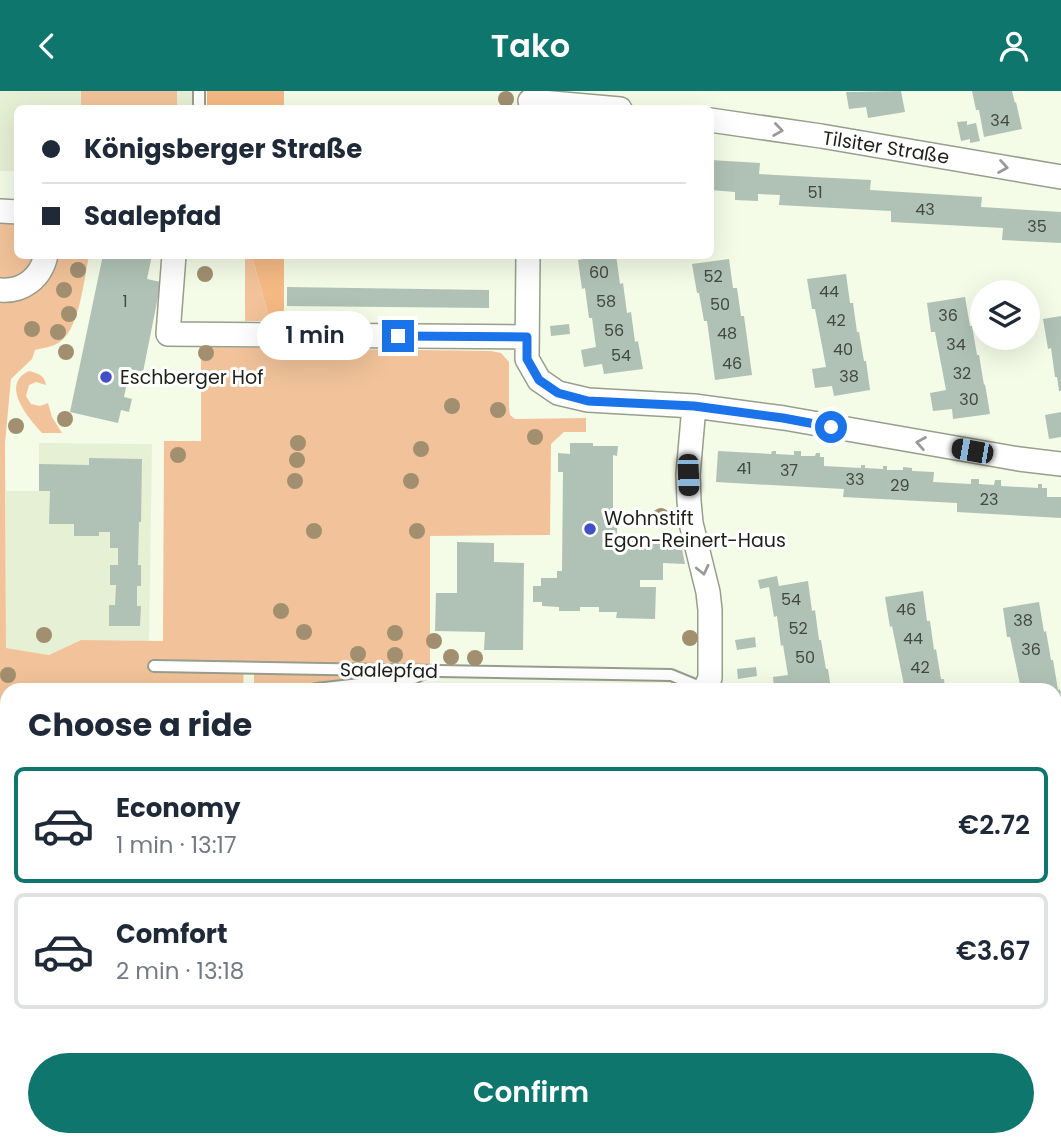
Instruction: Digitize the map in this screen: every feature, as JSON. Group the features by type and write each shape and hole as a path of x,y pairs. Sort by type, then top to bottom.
{"street":[{"path":"530,100 580,105"},
{"name":"Tilsiter Straße","path":"714,121 1061,177"},
{"path":"0,290 13,290 29,284 39,274 45,259"},
{"path":"174,259 168,334 527,337"},
{"path":"528,259 527,359 539,380 558,393 588,401 694,406 783,418 1061,464"},
{"path":"694,406 688,488 691,523 710,610 710,678 708,683"}],"lane":[{"name":"Saalepfad","path":"154,666 671,675 690,683"},
{"path":"369,683 414,678 432,670"}],"shaded area":[{"path":"0,91 192,91 192,105 14,105 14,171 0,171"},
{"path":"81,91 177,91 177,105 81,105"},
{"path":"207,91 284,91 284,105 207,105"},
{"path":"0,218 14,219 14,259 39,259 34,271 0,284"},
{"path":"42,259 88,259 77,313 67,334 55,345 35,350 32,359 11,379 5,443 6,648 49,655 81,640 163,641 164,441 201,441 201,347 501,353 509,362 510,415 515,419 586,418 586,432 564,432 551,444 550,535 430,536 430,665 244,663 243,683 0,683 0,290 5,291"},
{"path":"245,259 253,259 270,321 245,321"},
{"path":"253,259 284,259 284,322 270,321"},
{"path":"29,371 42,377 46,385 36,382 29,385 26,396 31,404 40,406 48,403 52,417 62,433 42,433 19,401 17,384"},
{"path":"39,443 152,444 149,641 81,640 49,655 6,648 6,491 39,491"},
{"path":"254,672 402,675 329,683 254,683"}],"building":[{"path":"901,91 905,112 868,118 866,107 849,109 846,92"},
{"path":"972,91 1012,91 1022,129 984,137"},
{"path":"967,121 967,125 976,123 980,141 961,141 957,122"},
{"path":"714,160 760,163 759,174 871,180 870,190 982,197 981,207 1061,212 1061,243 1002,240 1003,228 891,222 891,211 779,205 780,195 758,194 758,201 735,200 735,192 714,190"},
{"path":"102,259 151,259 147,279 161,282 143,372 130,369 124,397 132,399 129,412 121,410 118,423 70,412"},
{"path":"617,259 620,284 623,283 627,313 631,312 635,342 638,341 643,369 604,374 602,364 584,367 581,350 596,347 578,260"},
{"path":"729,259 733,288 737,288 741,316 744,316 752,375 715,380 707,321 704,321 692,264"},
{"path":"846,274 870,390 834,396 832,386 815,388 812,369 826,367 807,279"},
{"path":"287,287 489,290 489,308 287,306"},
{"path":"965,297 970,326 970,350 976,350 979,355 990,414 953,419 952,409 933,411 930,393 946,390 935,332 931,332 927,303"},
{"path":"1061,316 1061,391 1059,391 1043,319"},
{"path":"569,324 570,334 551,336 550,326"},
{"path":"1061,412 1061,437 1049,439 1045,415"},
{"name":"Wohnstift Egon-Reinert-Haus","path":"570,443 618,446 617,456 613,455 613,520 617,520 617,539 680,539 685,564 663,563 663,580 640,580 640,587 656,587 655,619 616,618 617,612 599,612 599,607 559,611 559,607 542,606 542,602 533,602 533,586 541,586 541,578 557,578 557,571 562,571 563,472 558,472 558,453 570,454"},
{"path":"718,451 771,454 776,451 776,454 794,455 794,451 801,451 801,456 815,456 820,453 820,457 824,457 824,466 861,468 861,465 865,465 865,468 883,469 883,466 887,466 887,470 912,468 912,471 934,472 933,482 971,484 971,479 979,479 979,484 994,485 995,480 1001,480 1001,486 1038,488 1038,484 1042,484 1042,488 1047,488 1047,497 1061,497 1061,518 957,512 957,503 843,497 844,489 716,482"},
{"path":"89,458 142,459 138,565 141,565 141,586 137,586 137,606 141,606 140,626 109,626 109,605 115,605 116,585 110,585 110,565 118,565 118,548 110,548 110,532 99,532 99,536 74,536 74,524 49,524 50,491 39,491 39,464 89,465"},
{"path":"457,542 494,543 494,562 524,563 523,650 484,650 485,632 435,631 436,593 457,593"},
{"path":"777,576 779,586 808,581 812,611 815,610 819,640 830,683 774,683 773,677 788,675 769,587 760,589 758,580"},
{"path":"923,591 927,621 930,621 934,650 936,649 941,679 944,679 944,683 904,683 885,597"},
{"path":"1039,602 1057,683 1020,683 1010,637 1007,637 1003,608"},
{"path":"755,637 756,647 737,650 735,640"},
{"path":"756,667 757,676 738,679 737,669"}],"place":[{"name":"Eschberger Hof","path":"106,377"},
{"name":"Wohnstift Egon-Reinert-Haus","path":"590,529"}],"route":[{"path":"398,336 527,337 527,359 539,380 558,393 588,401 694,406 831,427"}]}
